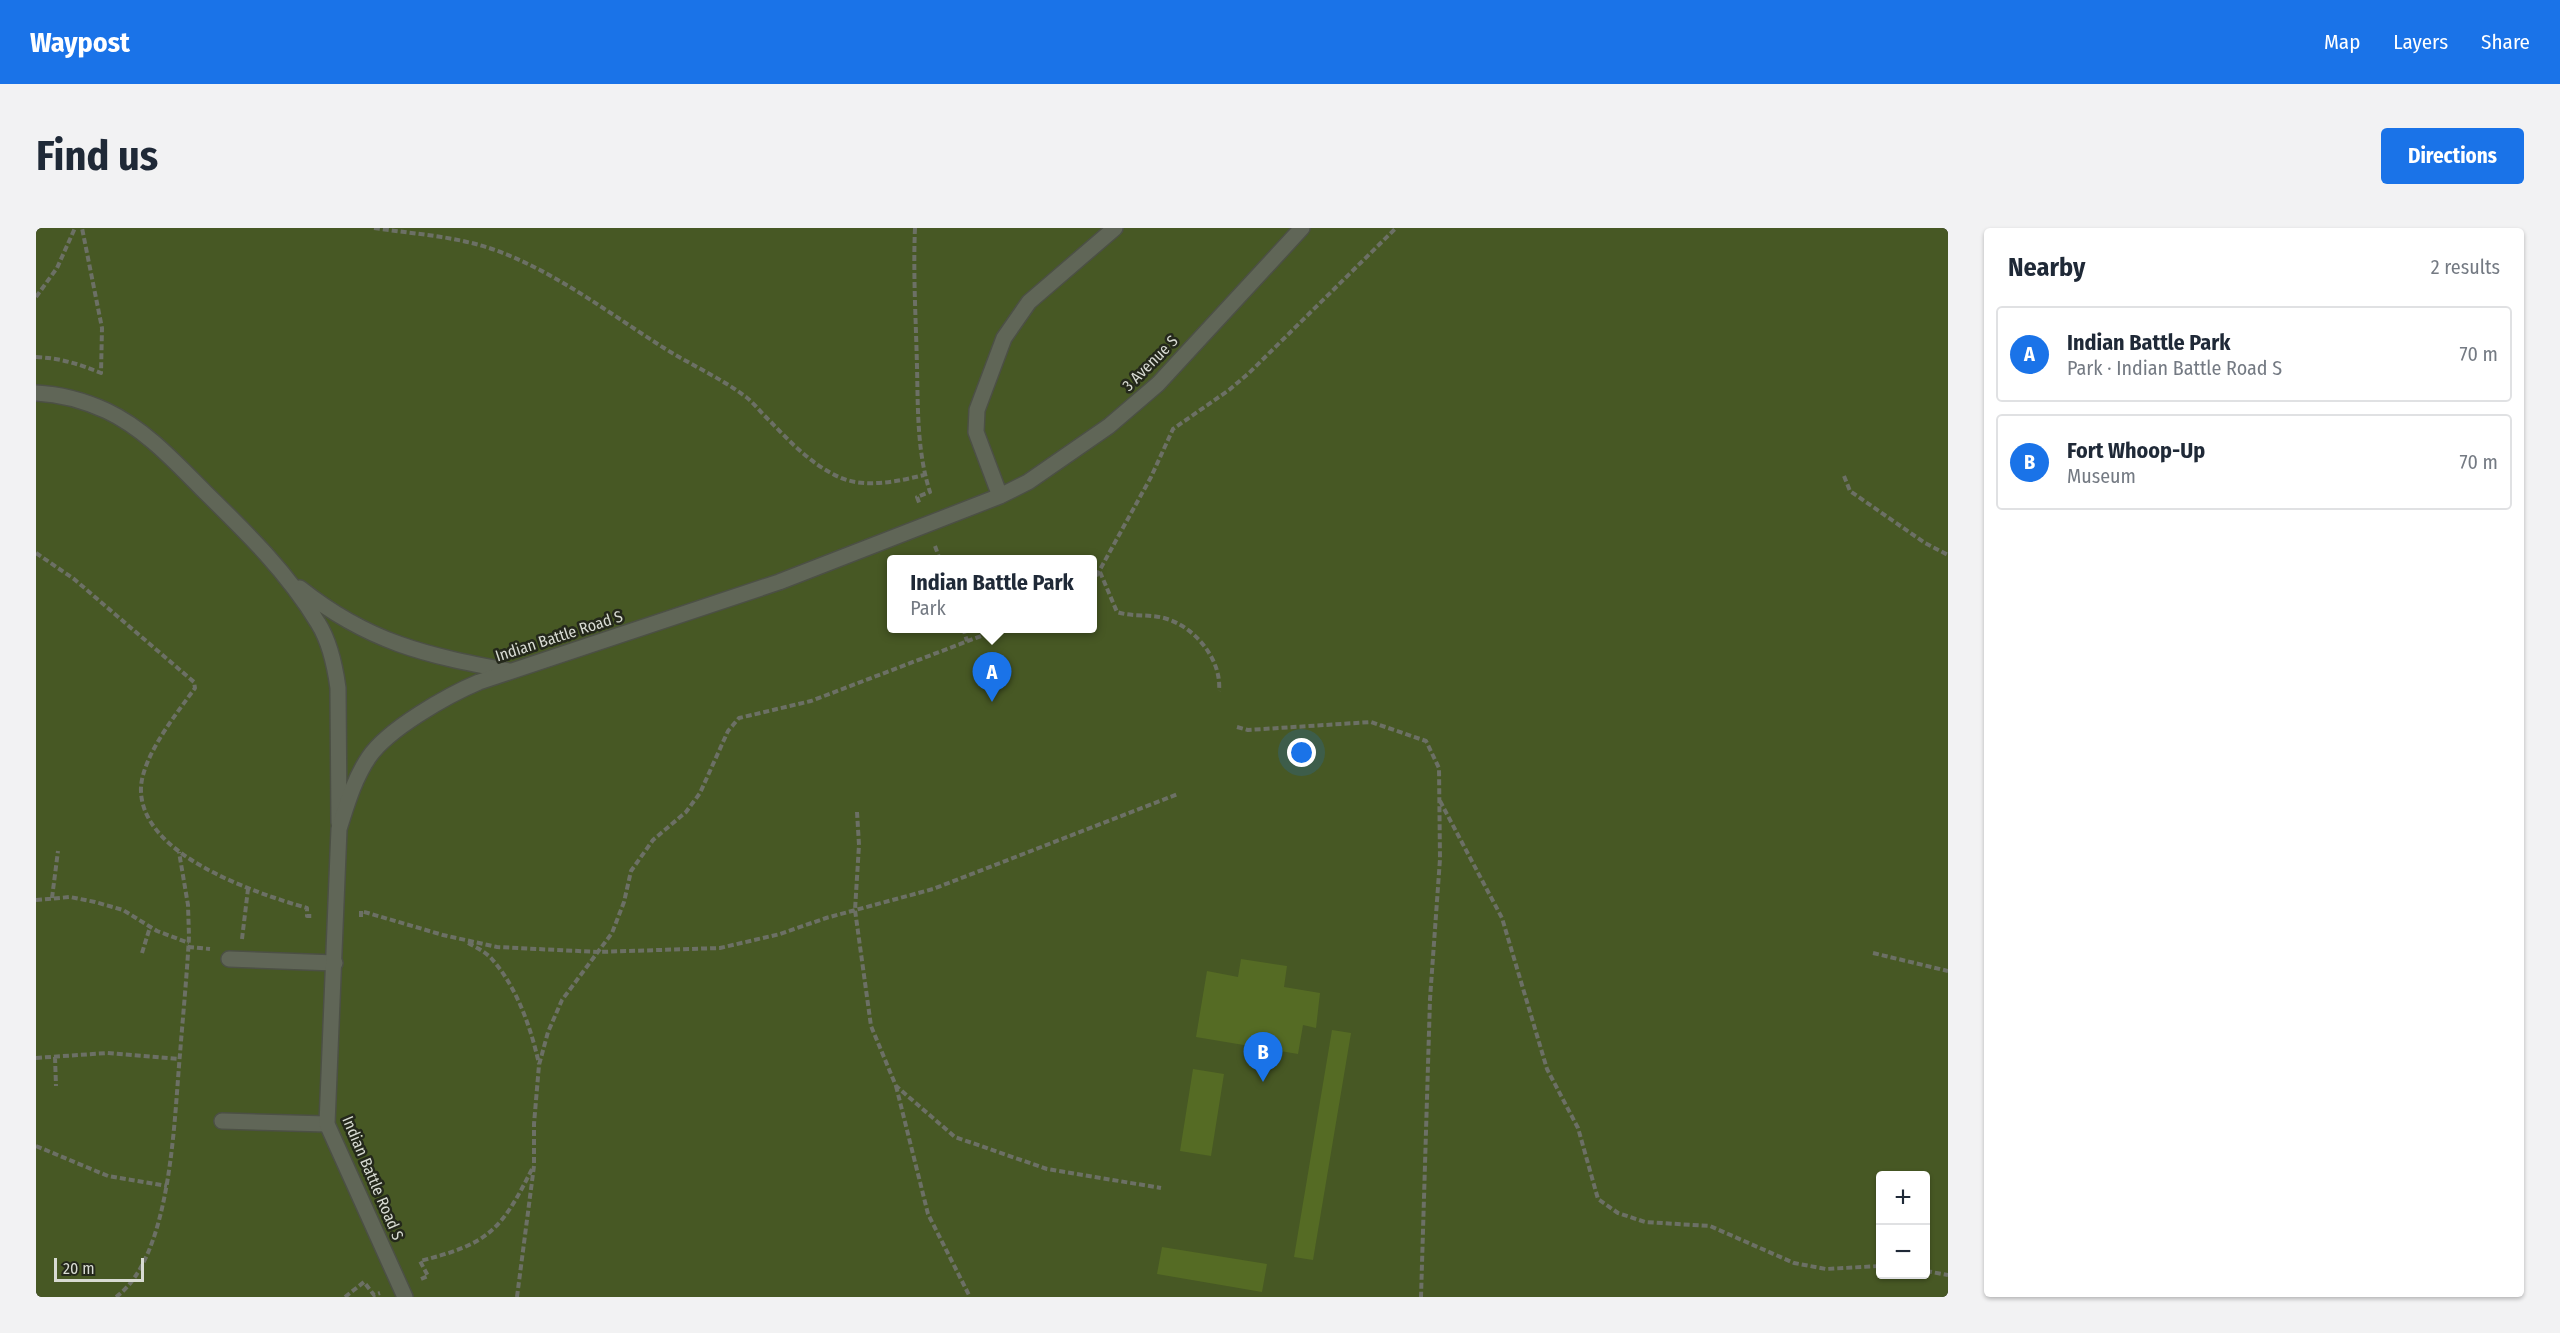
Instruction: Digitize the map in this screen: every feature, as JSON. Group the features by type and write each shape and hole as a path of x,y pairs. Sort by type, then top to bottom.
{"street":[{"path":"1000,496 976,432 977,410 1004,338 1029,302 1115,228"},
{"name":"3 Avenue S","path":"1000,496 1028,482 1100,432 1158,384 1302,228"},
{"path":"36,393 57,395 107,411 152,441 254,540 286,577 320,624 335,668 339,688 339,829"},
{"name":"Indian Battle Road S","path":"403,1291 327,1124 339,829 352,789 370,755 414,719 455,692 509,671 779,582 1000,496"},
{"path":"286,577 326,609 364,631 435,657 509,671"},
{"path":"224,954 335,963"},
{"path":"222,1121 327,1124"}],"path":[{"path":"36,297 57,268 75,228"},
{"path":"36,357 56,358 101,372 102,328 82,228"},
{"path":"374,228 465,242 494,250 542,272 672,353 707,371 748,399 820,467 842,478 864,483 897,481 924,475 919,430 915,228"},
{"path":"1097,576 1151,477 1173,429 1229,390 1249,373 1396,228"},
{"path":"1844,476 1850,491 1925,543 1948,555"},
{"path":"36,553 74,579 110,608 194,682 195,688 159,739 141,786 150,824 165,841 179,852 248,889 307,908 307,916 337,920 359,927 362,911 403,925 497,947 598,952 720,948 780,934 826,918 933,889 1178,794"},
{"path":"1100,572 1117,612 1164,618 1181,625 1198,638 1212,656 1217,670 1219,691"},
{"path":"965,633 967,641"},
{"path":"517,1297 534,1166 539,1065 548,1032 562,1000 612,933 624,902 632,871 653,840 686,812 700,793 728,731 739,718 810,700 989,633"},
{"path":"1237,727 1248,730 1371,722 1426,741 1439,768 1440,859 1430,999 1422,1297"},
{"path":"1439,800 1502,918 1547,1069 1578,1128 1598,1198 1618,1213 1645,1222 1710,1226 1794,1263 1826,1269 1876,1266"},
{"path":"857,812 859,845 855,910 872,1026 896,1086 928,1214 970,1297"},
{"path":"52,898 57,851"},
{"path":"116,1297 138,1273 151,1242 167,1186 189,945 188,905 179,852"},
{"path":"242,941 248,889"},
{"path":"36,900 70,897 123,910 150,927 189,945 224,954"},
{"path":"142,953 150,927"},
{"path":"464,940 490,957 509,985 534,1041 539,1065"},
{"path":"1873,952 1948,971"},
{"path":"36,1058 107,1053 179,1059"},
{"path":"55,1057 56,1086"},
{"path":"896,1086 955,1137 1047,1168 1161,1188"},
{"path":"36,1146 108,1176 167,1186"},
{"path":"345,1297 364,1282 374,1294 403,1291 428,1276 420,1261 455,1252 481,1240 494,1229 516,1201 534,1166"},
{"path":"1930,1272 1948,1275"}],"green space":[{"path":"36,228 1948,228 1948,1297 36,1297"}],"building":[{"path":"1241,959 1287,966 1284,987 1320,993 1316,1028 1303,1025 1298,1054 1196,1037 1207,971 1238,977"},
{"path":"1332,1030 1351,1033 1313,1260 1294,1257"},
{"path":"1193,1069 1224,1074 1211,1156 1180,1151"},
{"path":"1162,1247 1267,1264 1262,1292 1157,1274"}],"place":[{"name":"Indian Battle Park","path":"992,702"},
{"name":"Fort Whoop-Up","path":"1263,1082"}]}
